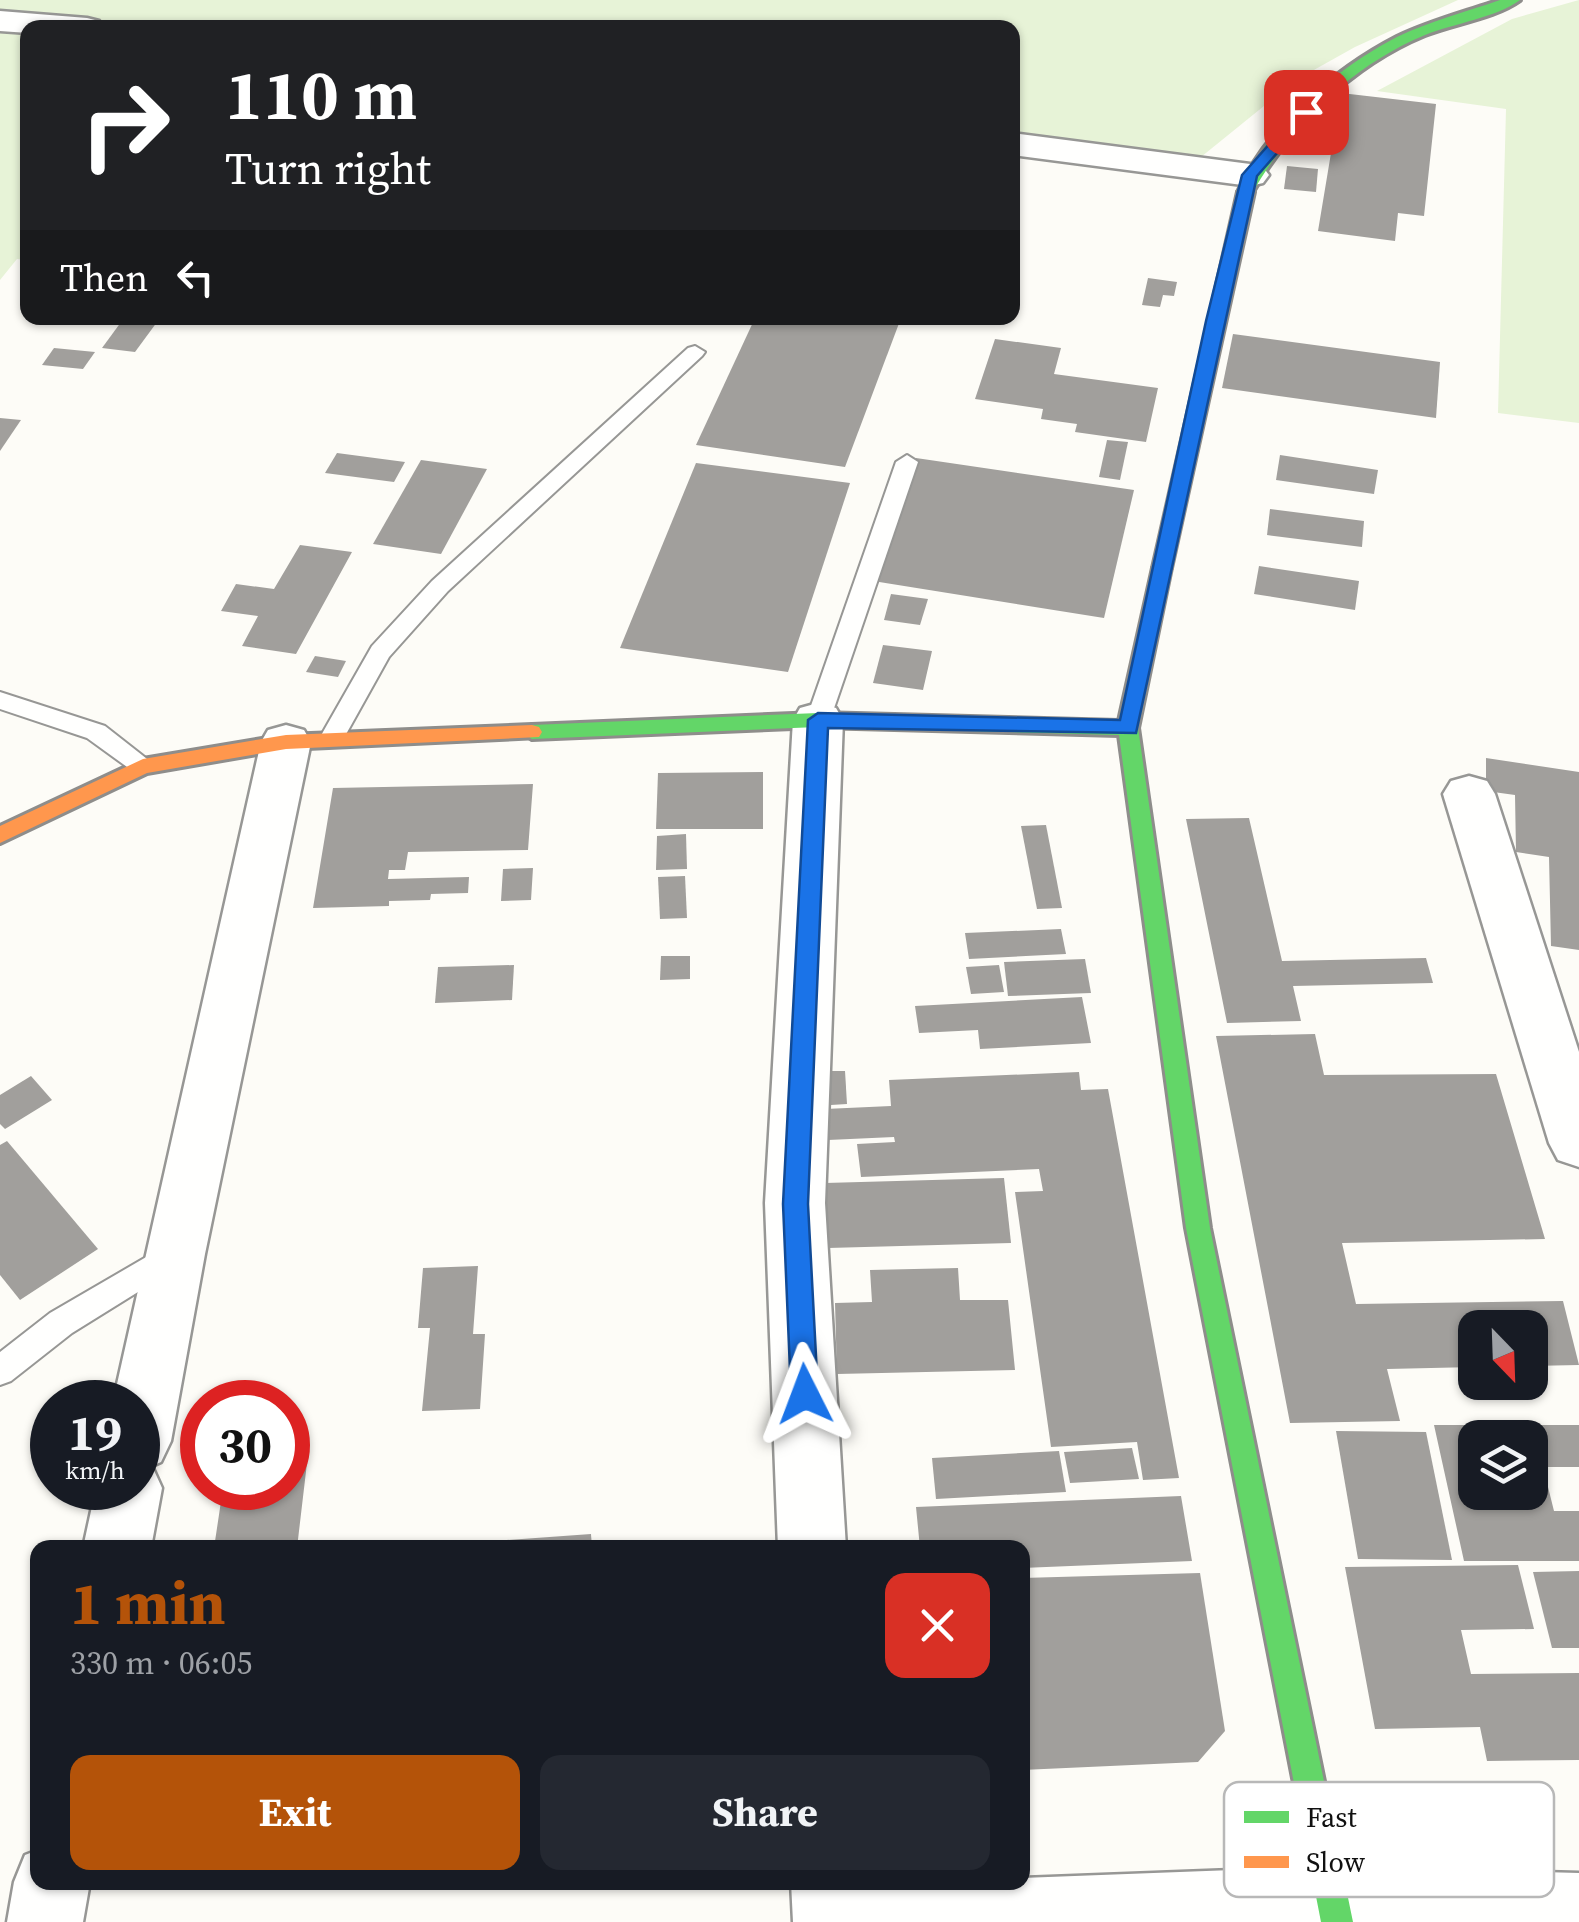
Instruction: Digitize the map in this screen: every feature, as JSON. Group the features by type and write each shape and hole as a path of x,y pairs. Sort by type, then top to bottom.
{"street":[{"path":"1309,1782 1198,1228 1128,728 1214,321 1250,175 1277,140 1370,56 1406,38 1513,0"},
{"path":"1020,145 1250,175"},
{"path":"0,835 143,766 308,740 818,720 1128,728"},
{"path":"812,1540 795,1204 818,720"},
{"path":"150,1380 174,1254 308,740"},
{"path":"1469,794 1579,1143"},
{"path":"118,1540 124,1510"},
{"path":"44,1922 50,1890"},
{"path":"829,1890 831,1922"},
{"path":"872,1922 1579,1911"}],"lane":[{"path":"308,740 440,586 695,352"},
{"path":"818,720 906,462"},
{"path":"0,700 96,732 143,766"},
{"path":"0,1371 61,1323 174,1254"}],"green space":[{"path":"0,0 1458,0 1355,47 1296,80 1180,174 1020,157 1020,20 20,20 20,259 0,280"},
{"path":"1579,0 1579,423 1498,413 1506,109 1377,91 1512,19"}],"building":[{"path":"1341,93 1436,104 1424,216 1398,213 1395,241 1318,231"},
{"path":"1287,166 1318,169 1316,192 1284,189"},
{"path":"1148,278 1177,282 1174,296 1163,295 1160,307 1142,305"},
{"path":"119,325 155,325 135,352 102,348"},
{"path":"752,325 898,325 845,467 696,445"},
{"path":"1233,334 1440,362 1436,418 1222,388"},
{"path":"995,339 1061,348 1054,374 1158,388 1146,442 1075,432 1077,424 1041,419 1043,409 975,399"},
{"path":"54,348 95,352 83,369 42,365"},
{"path":"0,418 21,420 0,451"},
{"path":"1107,440 1128,442 1120,480 1099,477"},
{"path":"337,453 405,462 394,482 325,473"},
{"path":"1280,455 1378,470 1374,494 1276,480"},
{"path":"916,458 1134,490 1104,618 873,581"},
{"path":"421,460 487,469 441,554 373,544"},
{"path":"696,463 850,483 788,672 620,648"},
{"path":"1270,509 1364,521 1362,547 1267,535"},
{"path":"300,545 352,552 296,654 242,646 258,616 221,611 236,584 274,589"},
{"path":"1259,566 1359,581 1355,610 1254,594"},
{"path":"891,594 928,599 920,625 884,620"},
{"path":"883,645 932,651 923,690 873,683"},
{"path":"315,656 346,661 338,677 306,672"},
{"path":"1486,758 1579,772 1579,950 1551,946 1549,857 1516,852 1515,795 1486,791"},
{"path":"763,772 763,829 656,829 658,773"},
{"path":"533,784 528,850 408,852 405,870 389,870 388,879 469,877 468,893 431,894 430,900 389,901 389,906 313,908 333,788"},
{"path":"1249,818 1282,961 1426,958 1433,983 1293,986 1301,1021 1227,1023 1186,819"},
{"path":"1046,825 1062,908 1037,909 1021,826"},
{"path":"686,834 687,869 656,870 657,836"},
{"path":"533,868 531,900 501,901 503,869"},
{"path":"685,876 687,918 660,919 658,877"},
{"path":"1061,929 1066,954 969,959 965,933"},
{"path":"661,956 690,956 690,979 660,980"},
{"path":"1085,959 1091,993 1008,996 1004,962"},
{"path":"514,965 512,1000 435,1003 438,967"},
{"path":"999,965 1004,992 971,994 966,967"},
{"path":"1082,997 1091,1043 980,1049 978,1030 919,1033 915,1006"},
{"path":"1315,1034 1324,1075 1496,1074 1545,1239 1342,1243 1356,1304 1563,1301 1579,1365 1548,1366 1548,1310 1458,1310 1458,1367 1387,1369 1400,1421 1290,1423 1216,1036"},
{"path":"813,1071 845,1071 847,1104 815,1106"},
{"path":"1079,1072 1081,1090 1108,1089 1179,1478 1143,1480 1137,1442 1051,1447 1015,1192 1043,1191 1039,1169 861,1177 857,1144 895,1142 894,1137 828,1140 825,1109 891,1106 889,1080"},
{"path":"31,1076 52,1100 5,1129 0,1124 0,1095"},
{"path":"7,1141 98,1249 20,1300 0,1275 0,1145"},
{"path":"1004,1178 1011,1243 828,1248 825,1183"},
{"path":"478,1266 473,1334 485,1334 480,1409 422,1411 430,1328 418,1328 423,1268"},
{"path":"958,1268 960,1300 1008,1300 1015,1370 837,1374 835,1303 872,1302 870,1270"},
{"path":"1434,1425 1458,1425 1458,1510 1548,1510 1548,1487 1554,1511 1579,1511 1579,1561 1464,1561"},
{"path":"1548,1425 1579,1425 1579,1467 1548,1467"},
{"path":"1336,1431 1426,1432 1452,1560 1358,1559"},
{"path":"1132,1448 1139,1479 1070,1483 1064,1452"},
{"path":"1059,1451 1066,1492 936,1499 932,1458"},
{"path":"1181,1496 1192,1561 1030,1568 1030,1540 919,1540 916,1507"},
{"path":"220,1510 301,1510 298,1540 215,1540"},
{"path":"591,1534 591,1540 506,1540"},
{"path":"1518,1565 1534,1629 1461,1630 1471,1674 1579,1673 1579,1760 1487,1761 1480,1727 1375,1729 1345,1567"},
{"path":"1579,1571 1579,1648 1552,1648 1533,1572"},
{"path":"1200,1573 1225,1731 1198,1762 1030,1770 1030,1578"}],"traffic: fast":[{"path":"1246,192 1254,173 1289,128 1362,65 1417,33 1513,0"},
{"path":"1162,568 1128,728 1198,1228 1309,1782"},
{"path":"532,732 818,720 1128,728"},
{"path":"1332,1897 1337,1922"}],"traffic: slow":[{"path":"1162,568 1246,192"},
{"path":"0,835 143,766 286,742 532,732"}],"route":[{"path":"805,1394 795,1204 818,720 1128,728 1214,321 1250,175 1277,140 1306,112"}]}
